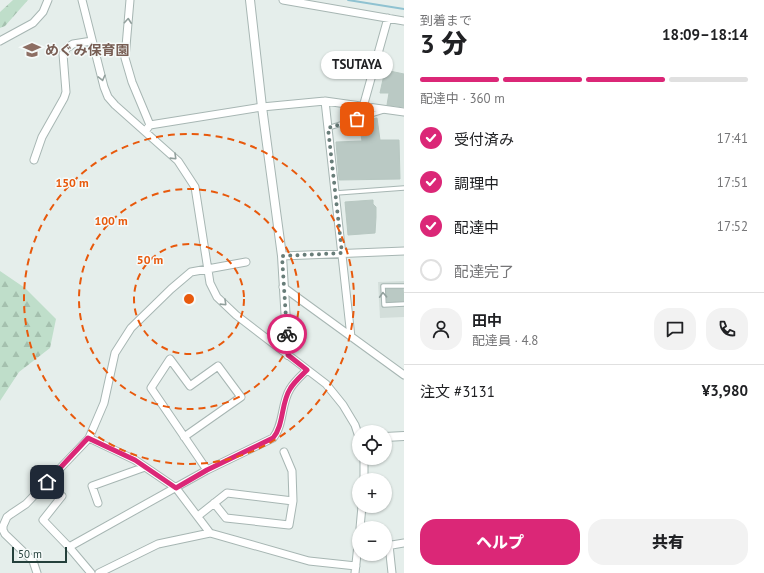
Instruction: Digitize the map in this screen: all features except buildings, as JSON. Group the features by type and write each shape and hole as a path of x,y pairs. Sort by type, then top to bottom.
{"street":[{"path":"0,41 33,23 42,12 48,0"},
{"path":"82,0 104,88 108,97 115,105 148,128 178,161 188,174 195,187 210,283 218,297 236,315 326,384 344,405 354,425"},
{"path":"130,0 125,58 148,128"},
{"path":"250,0 262,108 282,256 288,355"},
{"path":"282,0 404,21"},
{"path":"363,107 388,18"},
{"path":"34,160 42,137 66,92 64,54 67,48 73,44 92,41"},
{"path":"148,128 262,108 325,101 404,112"},
{"path":"325,101 351,337"},
{"path":"282,256 404,251"},
{"path":"37,573 33,561 5,534 3,530 5,521 11,514 26,504 88,438 104,403 115,352 131,328 171,289 191,272 246,262"},
{"path":"283,287 404,375"},
{"path":"184,437 241,397 218,366 190,386 170,358 151,388 184,437 207,470"},
{"path":"69,547 207,470 273,438 278,431 289,390 307,370"},
{"path":"392,437 404,436"},
{"path":"88,438 135,460 176,488 210,533"},
{"path":"214,503 226,518 289,525 293,501 292,470 284,452"},
{"path":"98,503 92,486 145,467"},
{"path":"198,516 227,493 293,501"},
{"path":"62,496 43,520 91,573"},
{"path":"99,573 158,544 210,533 309,561 356,569"},
{"path":"392,544 404,543"},
{"path":"390,561 392,573"}],"lane":[{"path":"328,128 386,110"},
{"path":"336,193 404,188"},
{"path":"404,286 383,286 384,305 404,304"}],"shaded area":[{"path":"404,281 404,317 380,318 378,282"}],"green space":[{"path":"13,0 28,0 5,26 0,28 0,12"},
{"path":"0,271 25,288 56,319 50,348 19,372 0,401"}],"waterway":[{"path":"348,0 404,9"}],"way so far":[{"path":"287,334 282,256 342,253 328,128 357,119"}],"place":[{"name":"めぐみ保育園","path":"32,50"},
{"name":"TSUTAYA","path":"357,119"}],"route":[{"path":"47,482 88,438 135,460 176,488 207,470 273,438 278,431 289,390 307,370 288,355 287,334"}]}
